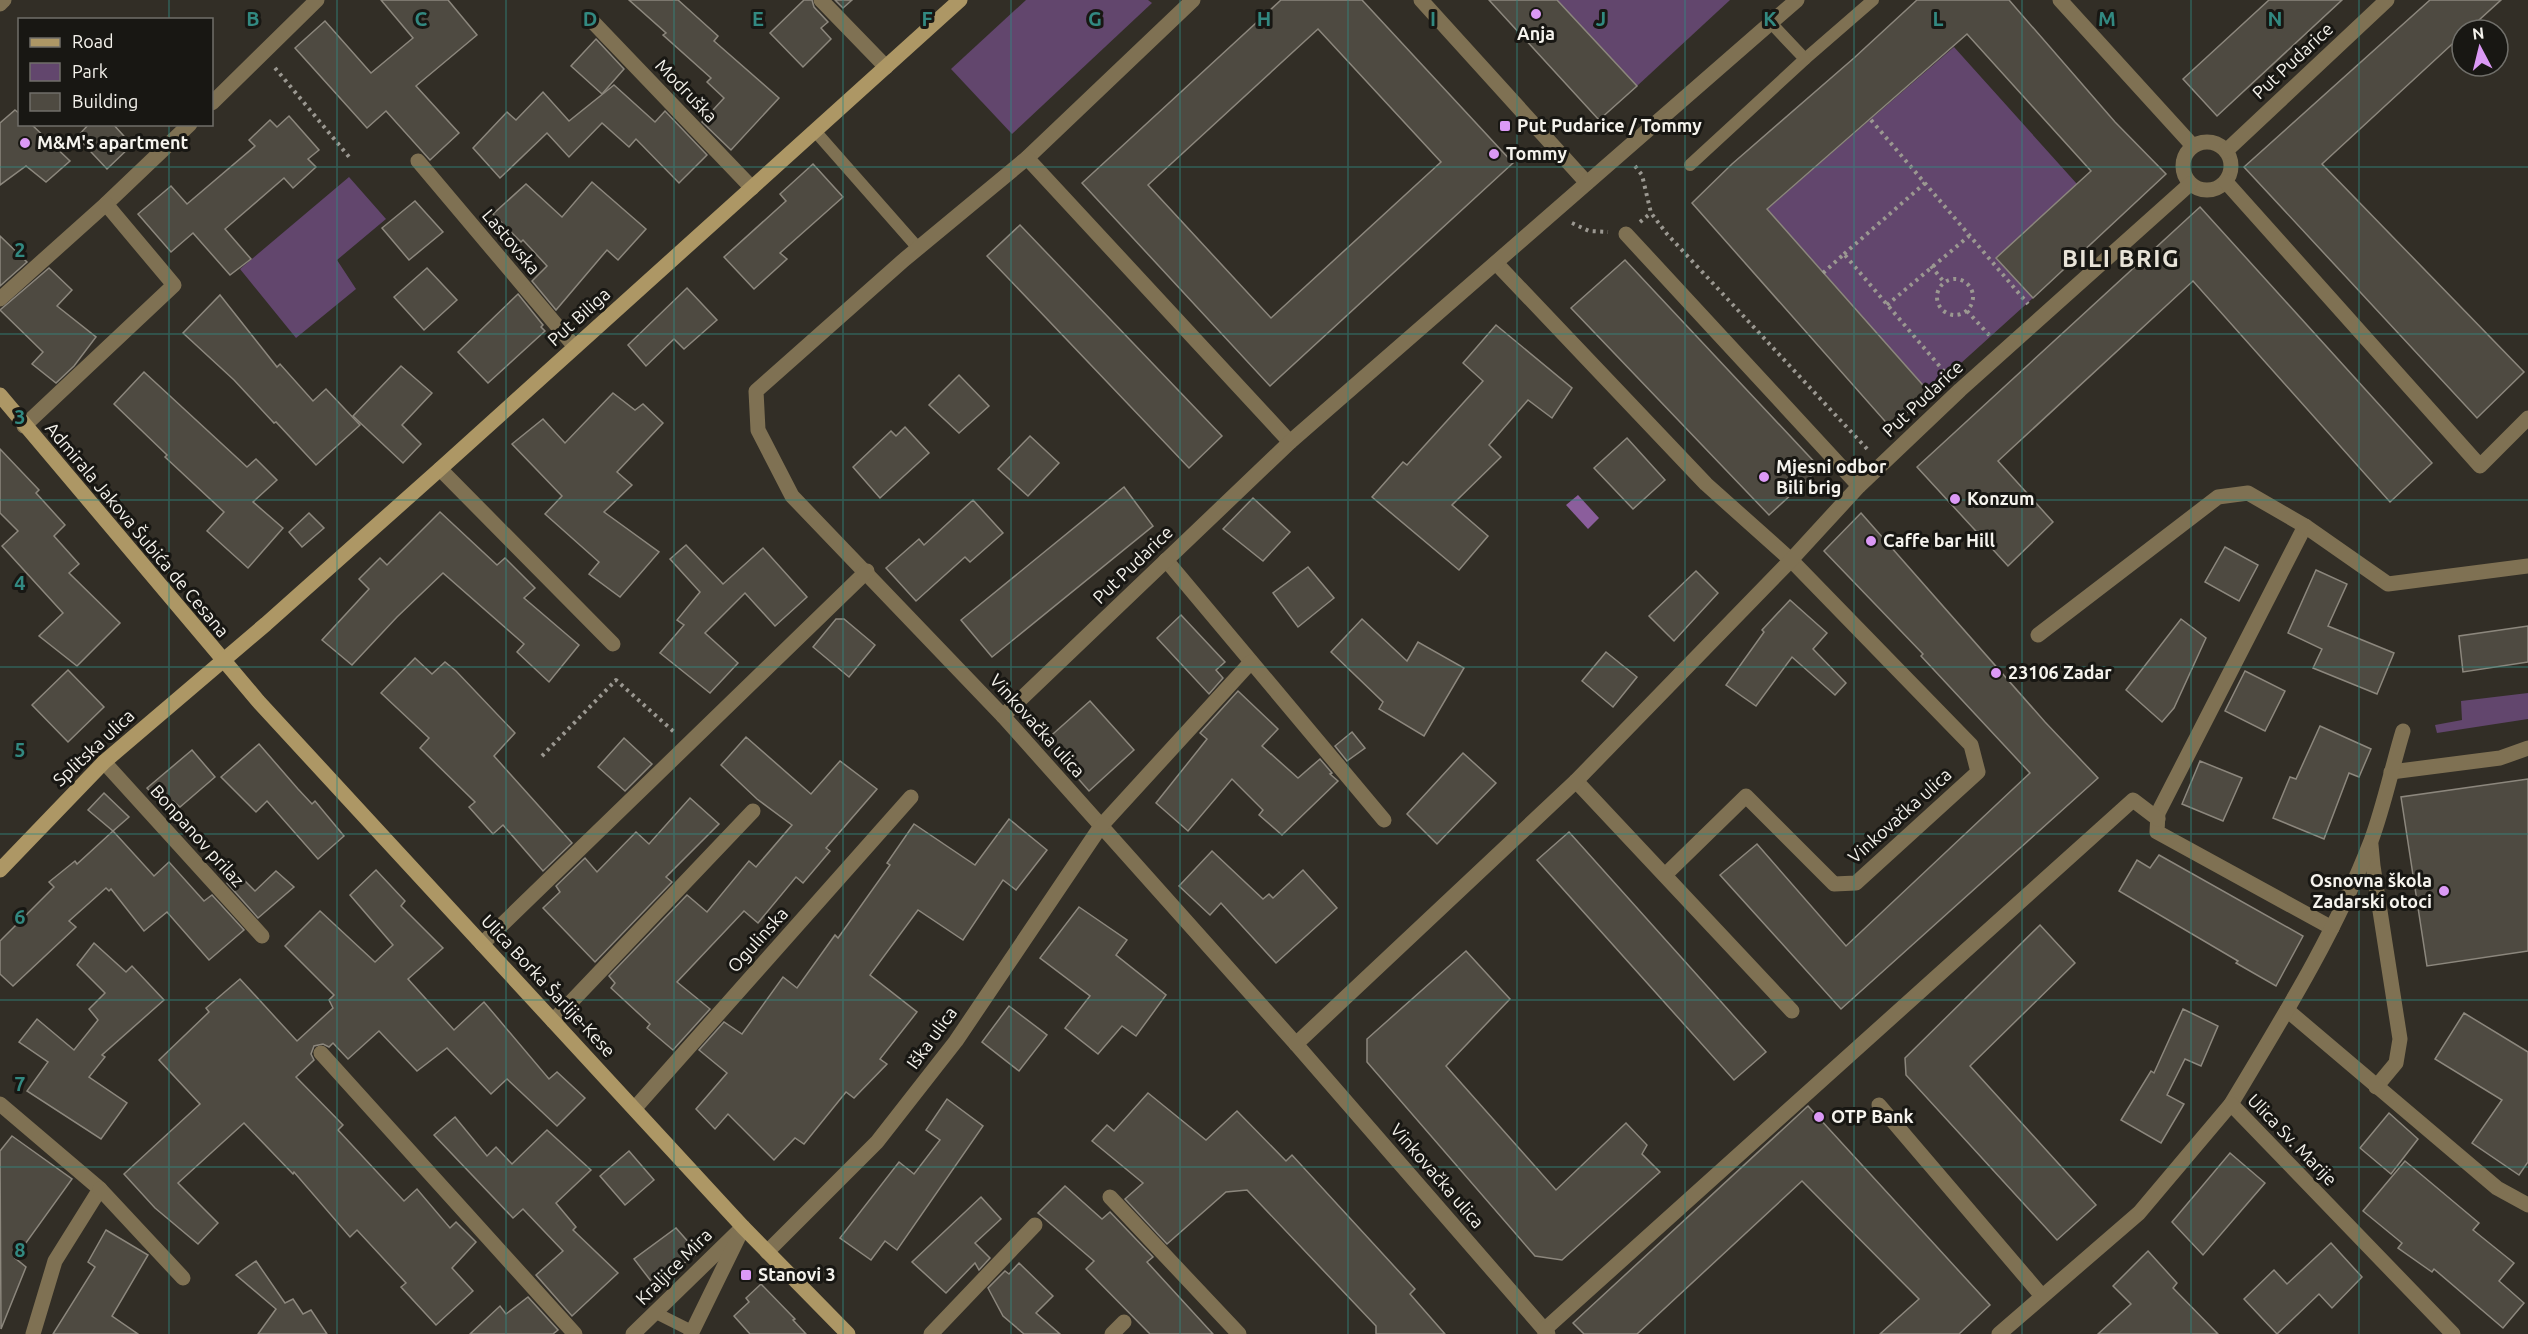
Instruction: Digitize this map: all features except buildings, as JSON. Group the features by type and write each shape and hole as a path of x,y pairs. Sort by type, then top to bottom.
{"street":[{"path":"0,4 4,0"},
{"path":"213,102 317,0"},
{"path":"820,0 886,67"},
{"name":"Put Biliga","path":"222,661 440,470 960,0"},
{"path":"918,248 1027,158 1193,0"},
{"path":"1421,0 1587,183"},
{"name":"Put Pudarice","path":"1003,716 1290,442 1797,0"},
{"path":"2060,0 2193,146"},
{"name":"Put Pudarice","path":"2226,151 2387,0"},
{"name":"Modruška","path":"592,21 752,188"},
{"path":"0,299 106,204 187,126"},
{"path":"2211,142 2226,151 2231,167 2226,182 2215,189 2205,191 2190,184 2182,162 2193,146 2211,142"},
{"path":"1027,158 1290,442"},
{"name":"Lastovska","path":"418,161 575,347"},
{"path":"2226,182 2480,466 2528,418"},
{"name":"Put Pudarice","path":"1859,486 1960,390 2190,184"},
{"path":"24,426 174,285 106,204"},
{"path":"1296,1044 1576,781 1791,560 1859,486 1626,234"},
{"name":"Vinkovačka ulica","path":"918,248 756,392 758,430 792,496 867,571 1003,716 1296,1044 1546,1332"},
{"path":"1496,263 1706,484 1791,560"},
{"name":"Admirala Jakova Šubića de Cesana","path":"0,395 222,661"},
{"path":"440,470 613,644"},
{"path":"2038,635 2218,497 2248,493 2305,526 2388,584 2528,566"},
{"path":"2305,526 2158,813 2157,832 2332,928"},
{"path":"1166,560 1384,820"},
{"name":"Vinkovačka ulica","path":"1665,875 1746,796 1834,884 1856,883 1978,772 1971,745 1791,560"},
{"path":"482,944 867,571"},
{"name":"Splitska ulica","path":"0,870 104,762 222,661"},
{"name":"Ulica Borka Šarlije-Kese","path":"222,661 743,1227 848,1334"},
{"name":"Iška ulica","path":"767,1252 885,1133 956,1041 1101,826 1251,662"},
{"path":"2231,1104 2332,928 2371,840 2403,731"},
{"path":"2391,772 2500,758 2528,748"},
{"name":"Bonpanov prilaz","path":"104,762 262,936"},
{"path":"1576,781 1792,1011"},
{"name":"Ogulinska","path":"635,1108 911,797"},
{"path":"1546,1332 2133,800 2158,819"},
{"path":"554,1021 753,811"},
{"path":"2371,840 2400,1039 2396,1063 2376,1087"},
{"path":"2287,1010 2497,1188 2528,1205"},
{"path":"321,1053 575,1334"},
{"path":"0,1104 100,1189 183,1278"},
{"name":"Ulica Sv. Marije","path":"1999,1334 2139,1213 2231,1104 2454,1334"},
{"path":"1879,1105 2042,1296"},
{"path":"33,1334 55,1261 100,1189"},
{"path":"1110,1197 1239,1334"},
{"path":"932,1334 1035,1225"},
{"path":"691,1332 743,1227"},
{"name":"Kraljice Mira","path":"633,1334 743,1227"},
{"path":"1112,1334 1124,1322"}],"lane":[{"path":"1690,165 1873,0"},
{"path":"1771,23 1805,59"},
{"path":"815,131 918,248"},
{"path":"656,1313 691,1332"}],"path":[{"path":"263,54 350,158"},
{"path":"1871,120 2040,319"},
{"path":"1624,151 1642,175 1651,213 1667,234 1882,465"},
{"path":"1823,273 1925,183"},
{"path":"1557,210 1573,224 1589,231 1626,234 1651,213"},
{"path":"1887,305 1969,236"},
{"path":"1844,254 1960,390"},
{"path":"1931,266 1944,282"},
{"path":"1950,279 1960,279 1971,287 1973,299 1967,310 1957,316 1951,315 1940,307 1937,293 1944,282 1950,279"},
{"path":"1967,310 1995,341"},
{"path":"542,756 616,680 687,744"}],"green space":[{"path":"1026,0 1148,0 1152,3 1012,134 951,69"},
{"path":"1557,0 1730,0 1637,86"},
{"path":"1954,47 2077,184 1996,258 2033,298 1929,392 1766,210"},
{"path":"349,177 386,219 337,260 356,289 296,338 240,269"},
{"path":"2528,693 2528,719 2437,733 2435,725 2462,720 2461,701"}],"shaded area":[{"path":"1578,495 1599,518 1588,529 1566,505"}],"place":[{"name":"Anja","path":"1536,14"},
{"name":"Put Pudarice / Tommy","path":"1505,126"},
{"name":"M&M's apartment","path":"25,143"},
{"name":"Tommy","path":"1494,154"},
{"name":"Mjesni odbor Bili brig","path":"1764,477"},
{"name":"Konzum","path":"1955,499"},
{"name":"Caffe bar Hill","path":"1871,541"},
{"name":"23106 Zadar","path":"1996,673"},
{"name":"Osnovna škola Zadarski otoci","path":"2444,891"},
{"name":"OTP Bank","path":"1819,1117"},
{"name":"Stanovi 3","path":"746,1275"}],"district":[{"name":"BILI BRIG","path":"2121,259"}]}
